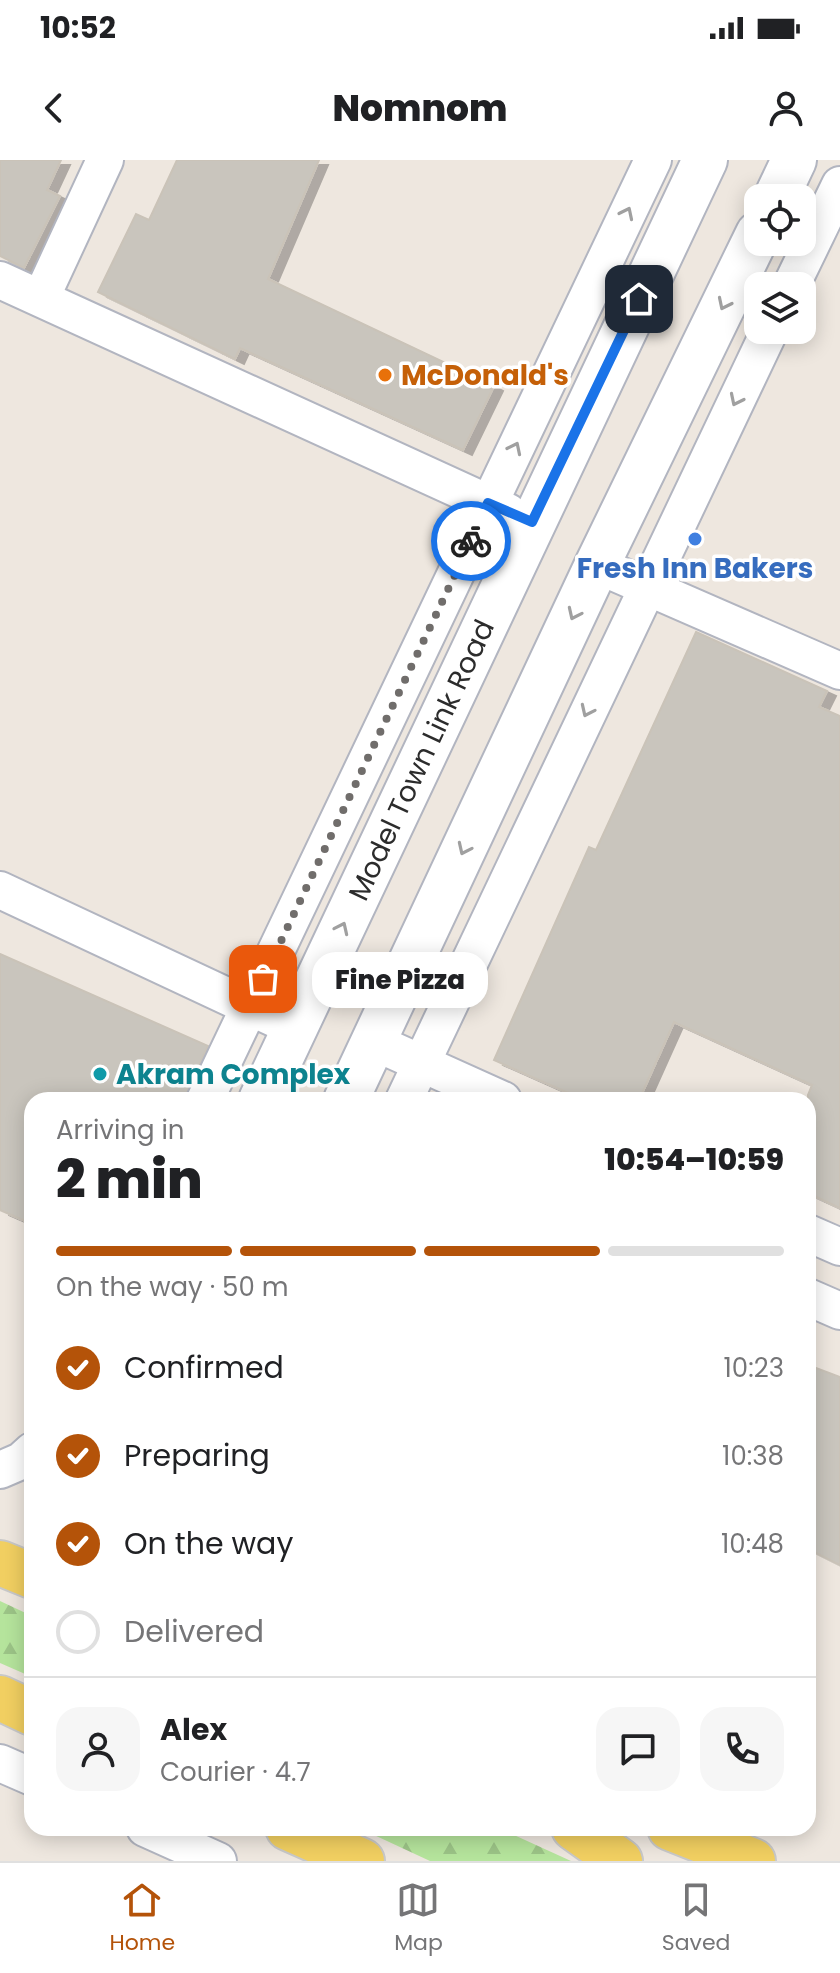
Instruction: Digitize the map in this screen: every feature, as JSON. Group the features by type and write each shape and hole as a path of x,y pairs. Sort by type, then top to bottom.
{"main road":[{"name":"Model Town Link Road","path":"265,1092 705,160"},
{"path":"783,184 794,160"},
{"path":"353,1092 597,565 747,256"},
{"path":"0,1563 24,1573"},
{"path":"0,1698 24,1709"},
{"path":"306,1836 362,1861"},
{"path":"585,1836 620,1861"},
{"path":"690,1836 753,1861"}],"street":[{"path":"41,298 105,160"},
{"path":"209,1092 653,160"},
{"path":"798,272 840,185"},
{"path":"0,280 532,522"},
{"path":"408,1092 645,587 763,344"},
{"path":"597,565 840,671"},
{"path":"0,890 295,1028"},
{"path":"374,1042 485,1092"},
{"path":"816,1236 840,1247"},
{"path":"816,1300 840,1311"},
{"path":"0,1470 24,1458"},
{"path":"0,1763 24,1774"},
{"path":"163,1836 218,1861"}],"green space":[{"path":"0,1601 24,1612 24,1674 0,1663"},
{"path":"376,1836 516,1836 571,1861 430,1861"}],"building":[{"path":"0,160 61,160 47,190 60,196 24,268 0,256"},
{"path":"177,160 319,160 268,279 494,386 463,450 240,348 235,359 98,292 136,214 149,220"},
{"path":"696,632 827,691 819,707 840,716 840,1208 816,1197 816,1092 809,1092 812,1085 674,1022 643,1092 566,1092 494,1060 589,847 596,850"},
{"name":"Akram Complex","path":"0,954 208,1046 188,1092 24,1092 24,1220 0,1210"},
{"path":"816,1368 840,1377 840,1565 816,1553"}],"way so far":[{"path":"263,979 471,541"}],"place":[{"name":"McDonald's","path":"385,375"},
{"name":"Fresh Inn Bakers","path":"695,539"},
{"name":"Fine Pizza","path":"263,979"},
{"name":"Akram Complex","path":"100,1074"}],"route":[{"path":"471,541 488,503 532,522 639,299"}]}
